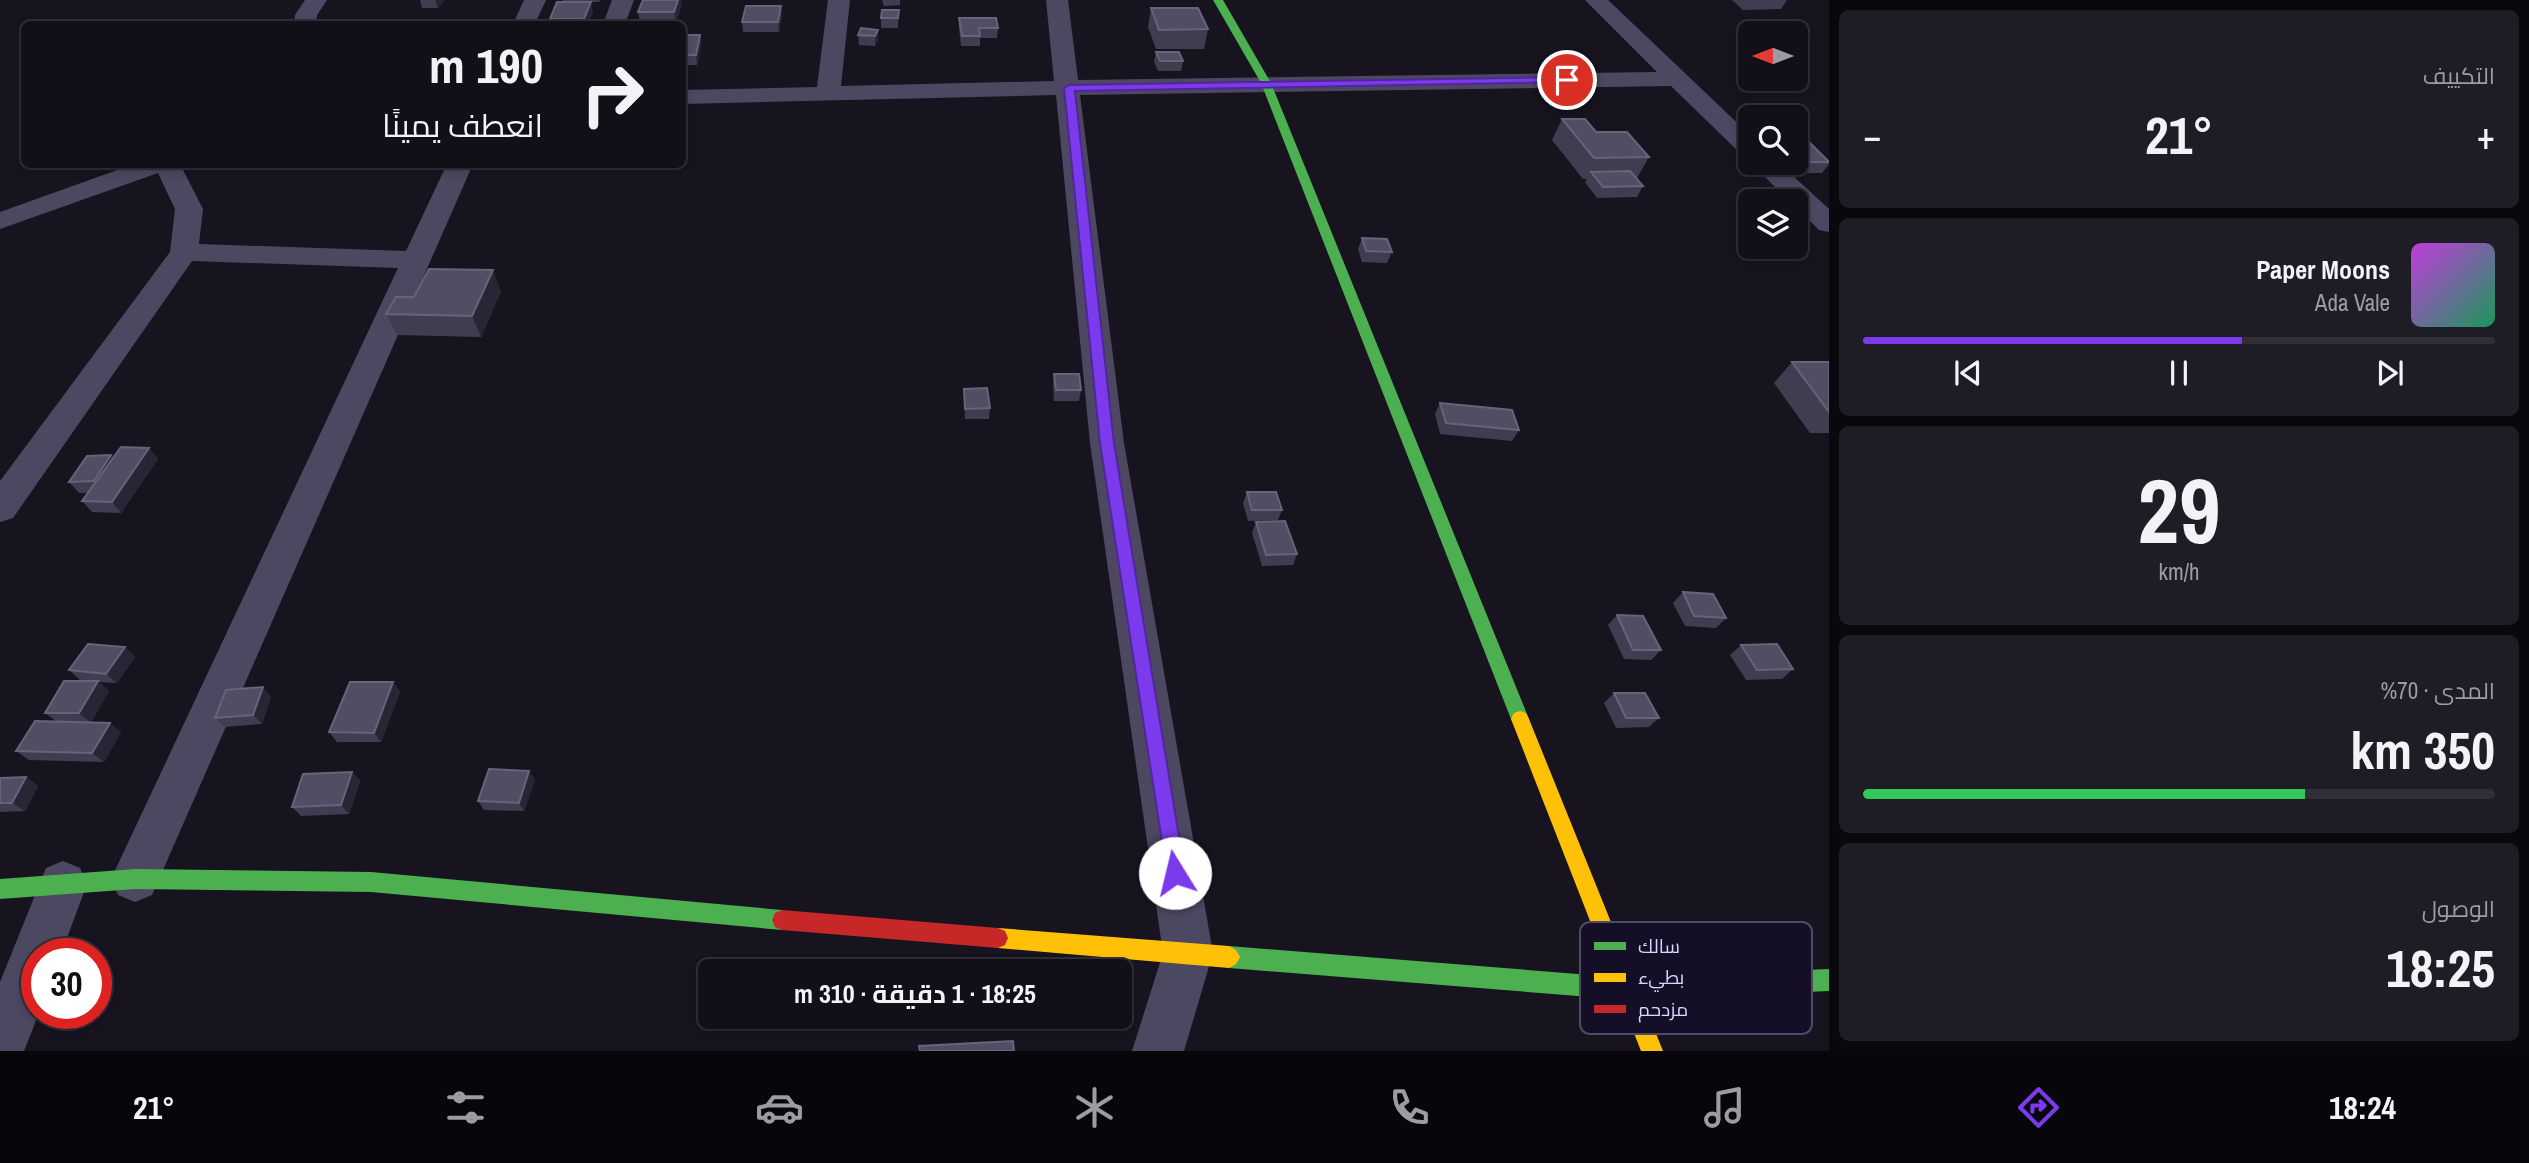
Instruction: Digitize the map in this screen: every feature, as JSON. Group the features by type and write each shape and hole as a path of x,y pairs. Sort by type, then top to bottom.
{"street":[{"path":"305,21 306,15 316,0"},
{"path":"525,21 535,0"},
{"path":"615,21 623,0"},
{"path":"828,94 839,0"},
{"path":"1058,0 1107,443 1188,953 1158,1051"},
{"path":"1218,0 1266,83 1601,922"},
{"path":"1596,0 1738,138"},
{"path":"686,97 1266,83 1676,79"},
{"path":"0,221 149,168"},
{"path":"0,508 184,252 189,209 169,168"},
{"path":"135,879 458,168"},
{"path":"1777,175 1829,224"},
{"path":"184,252 417,260"},
{"path":"0,889 135,879 371,882 667,911 1580,985"},
{"path":"0,1047 63,884"},
{"path":"1645,1034 1652,1051"}],"building":[{"path":"643,0 678,0 674,12 638,12"},
{"path":"557,2 591,2 584,19 550,19"},
{"path":"746,6 781,6 778,22 742,22"},
{"path":"1151,8 1198,8 1208,29 1159,30"},
{"path":"882,10 899,10 898,18 881,18"},
{"path":"959,18 996,18 998,28 979,28 980,36 962,36"},
{"path":"861,28 878,30 875,36 858,35"},
{"path":"686,35 700,35 696,55 686,55"},
{"path":"1156,52 1179,52 1183,61 1160,61"},
{"path":"1562,119 1585,119 1596,132 1627,132 1649,157 1594,158"},
{"path":"1808,141 1829,162 1808,162"},
{"path":"1630,171 1643,186 1603,187 1591,172"},
{"path":"1362,238 1387,239 1392,252 1366,251"},
{"path":"429,269 493,270 472,316 386,314 396,297 414,297"},
{"path":"1792,362 1829,362 1829,412"},
{"path":"1054,374 1079,374 1081,390 1056,390"},
{"path":"987,388 990,408 965,409 964,389"},
{"path":"1440,403 1512,410 1519,430 1446,423"},
{"path":"121,447 149,448 112,502 82,501"},
{"path":"111,455 94,481 69,482 87,456"},
{"path":"1247,492 1276,492 1282,510 1252,510"},
{"path":"1285,521 1297,554 1266,555 1256,522"},
{"path":"1683,592 1713,594 1726,618 1694,616"},
{"path":"1617,615 1643,616 1661,650 1633,650"},
{"path":"88,644 125,647 106,674 69,670"},
{"path":"1777,644 1793,669 1757,670 1741,645"},
{"path":"64,681 98,681 79,713 45,713"},
{"path":"350,682 393,682 374,733 329,732"},
{"path":"263,687 253,715 215,718 226,690"},
{"path":"1614,693 1645,693 1659,718 1626,718"},
{"path":"35,721 110,723 92,753 16,751"},
{"path":"489,769 529,771 519,803 478,801"},
{"path":"352,772 341,805 292,807 303,774"},
{"path":"26,777 12,803 0,803 0,778"},
{"path":"1013,1041 1014,1051 920,1051 919,1046"}],"traffic: fast":[{"path":"1218,0 1266,83 1520,719"},
{"path":"0,889 135,879 371,882 782,920"},
{"path":"1229,957 1580,985"},
{"path":"1812,981 1829,980"}],"traffic: slow":[{"path":"1520,719 1601,922"},
{"path":"998,938 1229,957"},
{"path":"1645,1034 1652,1051"}],"traffic: jam":[{"path":"782,920 998,938"}],"route":[{"path":"1175,873 1107,443 1069,88 1567,80"}]}
